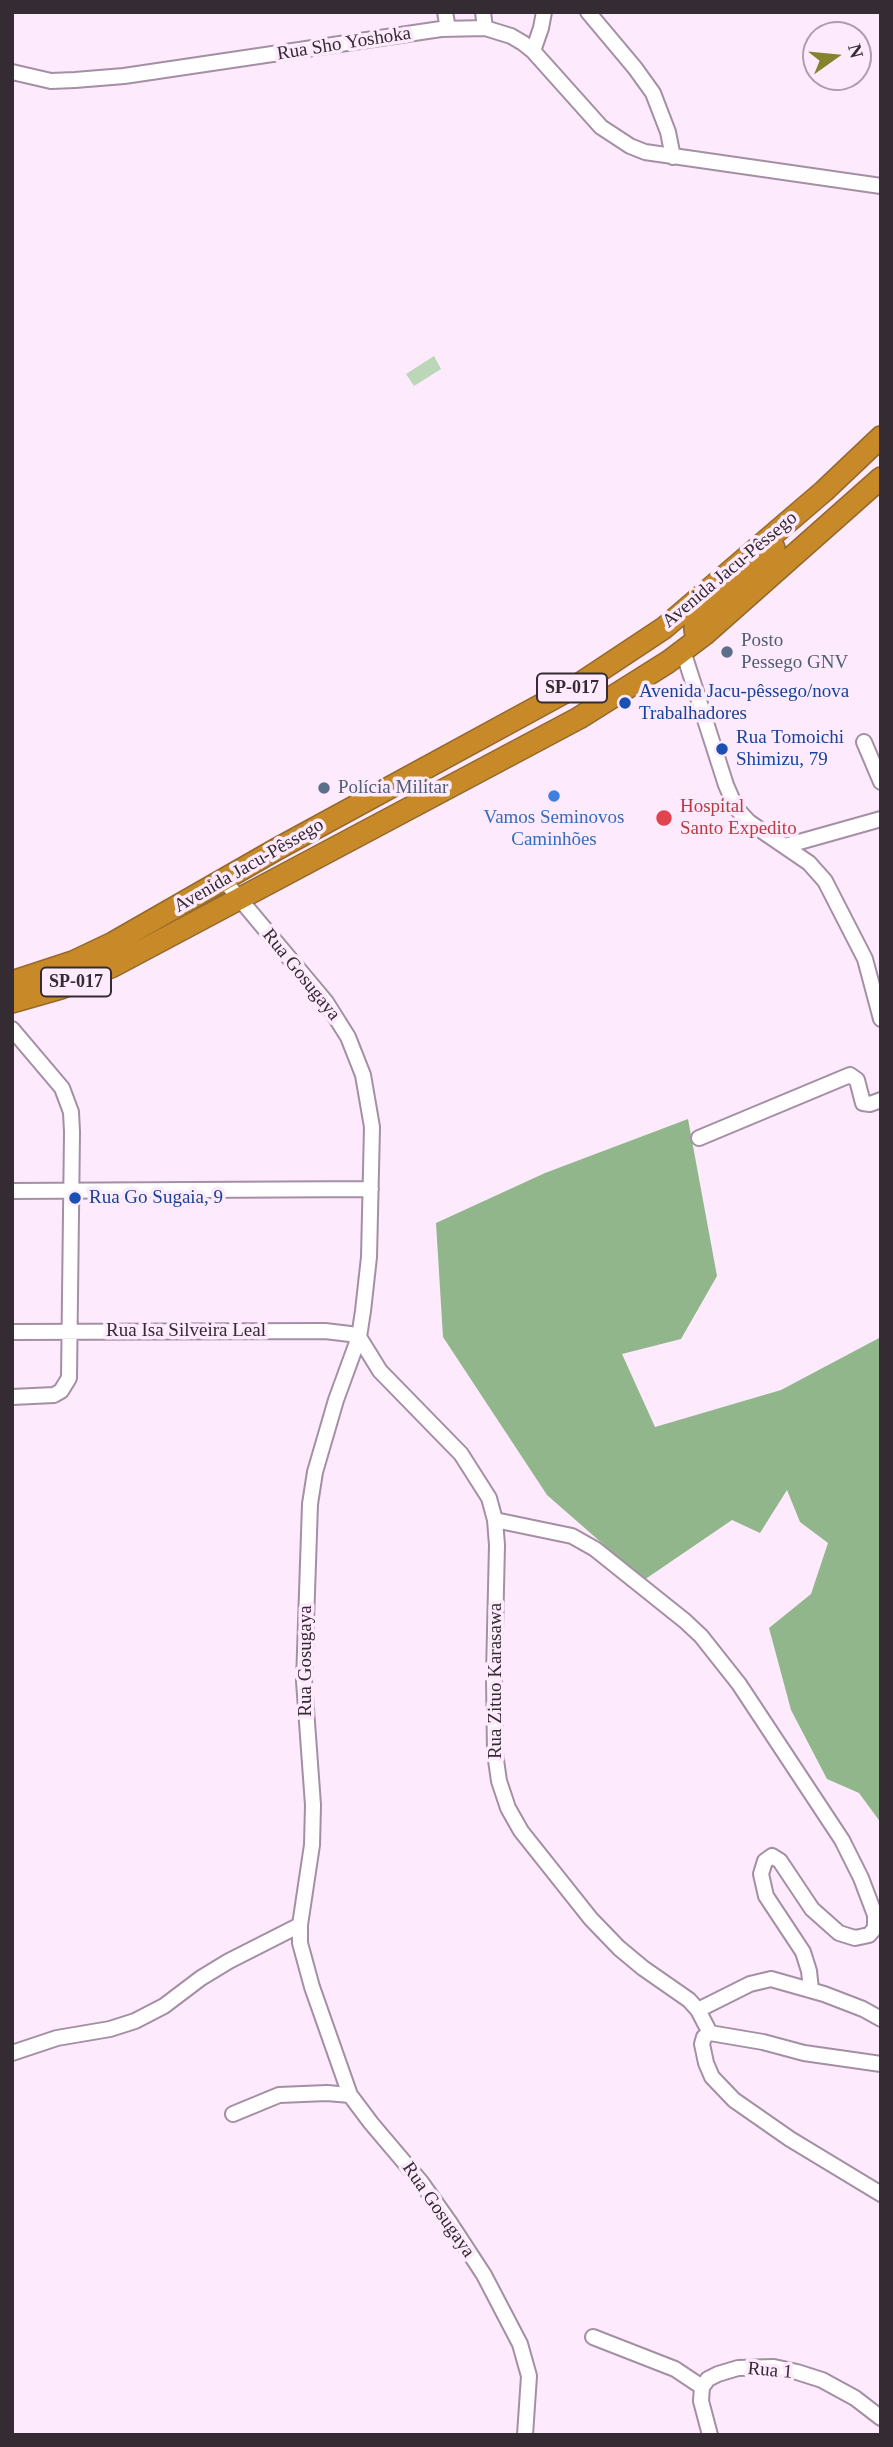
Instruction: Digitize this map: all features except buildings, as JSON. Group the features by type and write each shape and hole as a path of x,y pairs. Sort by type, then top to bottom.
{"highway":[{"name":"Avenida Jacu-Pêssego","path":"12,982 83,957 155,920 345,811 568,691 639,648 808,504 881,437"},
{"name":"Avenida Jacu-Pêssego","path":"12,1002 61,988 137,953 547,736 620,693 705,634 881,478"},
{"path":"639,648 656,645 683,651 684,625 800,524 808,504"},
{"path":"705,634 695,630 695,623 763,565 774,548"},
{"path":"547,736 558,719 652,662 652,651 639,648"},
{"path":"239,899 251,878 335,830 345,811"},
{"path":"137,953 154,935 217,901 216,891 200,892"}],"street":[{"path":"445,12 448,29"},
{"path":"483,12 485,29"},
{"path":"533,51 544,12"},
{"path":"588,12 653,93 668,132 673,157"},
{"name":"Rua Sho Yoshoka","path":"12,72 51,81 124,76 448,29 485,29 511,36 533,51 601,127 630,146 645,152 881,186"},
{"path":"683,651 726,785 736,808 749,822 818,873 835,898 864,960 881,1019"},
{"path":"864,742 881,782"},
{"path":"785,846 881,819"},
{"name":"Rua Gosugaya","path":"223,879 326,1002 348,1037 363,1075 372,1127 369,1257 359,1338 325,1436 310,1504 304,1681 313,1805 312,1845 300,1925 300,1943 308,1975 350,2095 421,2182 450,2223 484,2274 520,2344 529,2376 525,2435"},
{"path":"12,1029 55,1078 67,1099 72,1132 69,1378 61,1391 44,1396 12,1397"},
{"path":"699,1138 850,1075 857,1080 863,1103 870,1104 881,1100"},
{"path":"12,1191 371,1189"},
{"name":"Rua Isa Silveira Leal","path":"12,1332 325,1331 350,1334 359,1338"},
{"name":"Rua Zituo Karasawa","path":"359,1338 367,1355 380,1371 461,1454 489,1498 495,1520 497,1545 495,1753 499,1781 508,1808 521,1831 591,1919 619,1948 689,2000 698,2010 708,2033 702,2044 706,2063 712,2077 727,2094 790,2139 881,2194"},
{"path":"495,1520 572,1536 595,1549 685,1621 708,1644 739,1684 842,1840 875,1915 875,1928 869,1935 847,1937 833,1929 812,1909 780,1861 772,1856 765,1861 761,1874 766,1896 803,1952 811,1990"},
{"path":"12,2053 57,2038 110,2029 135,2021 164,2006 229,1961 300,1925"},
{"path":"698,2010 761,1980 780,1980 846,2002 881,2019"},
{"path":"708,2033 763,2042 804,2053 881,2064"},
{"path":"233,2114 279,2095 327,2092 350,2095"},
{"path":"593,2337 675,2369 702,2387 701,2401 710,2435"},
{"name":"Rua 1","path":"702,2387 708,2379 738,2368 774,2367 822,2380 855,2398 881,2418"}],"green space":[{"path":"434,356 441,369 414,386 406,374"},
{"path":"688,1119 717,1276 681,1339 622,1354 655,1427 781,1390 881,1337 881,1823 859,1793 827,1779 791,1710 769,1628 811,1594 828,1543 800,1522 787,1490 760,1533 732,1520 644,1580 547,1495 443,1337 436,1223 545,1173"}],"place":[{"name":"Posto Pessego GNV","path":"727,652"},
{"name":"Avenida Jacu-pêssego/nova Trabalhadores","path":"625,703"},
{"name":"Rua Tomoichi Shimizu, 79","path":"722,749"},
{"name":"Polícia Militar","path":"324,788"},
{"name":"Vamos Seminovos Caminhões","path":"554,796"},
{"name":"Hospital Santo Expedito","path":"664,818"},
{"name":"Rua Go Sugaia, 9","path":"75,1198"}]}
